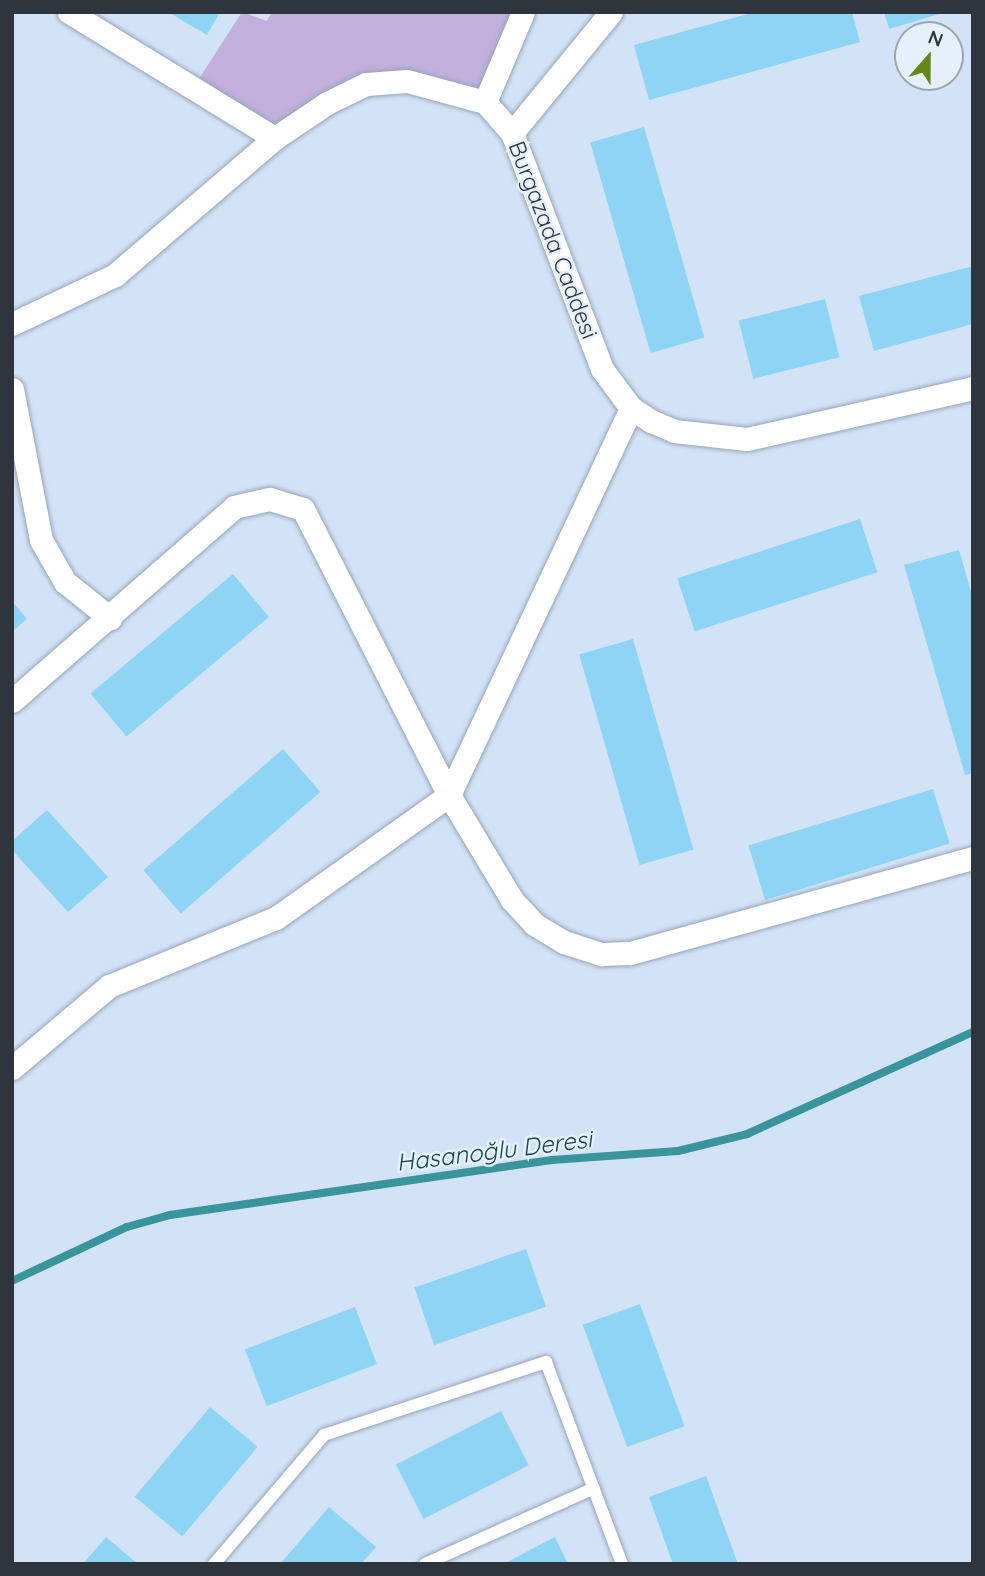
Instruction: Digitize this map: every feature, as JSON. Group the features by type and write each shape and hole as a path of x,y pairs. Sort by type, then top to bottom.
{"street":[{"path":"69,12 275,138"},
{"path":"12,324 115,275 275,138 366,84 407,81 485,103 523,12"},
{"path":"513,133 611,12"},
{"name":"Burgazada Caddesi","path":"485,103 513,133 602,369 631,408 674,431 747,439 973,388"},
{"path":"12,389 41,540 65,582 110,618"},
{"path":"12,1068 109,986 276,918 449,795 631,408"},
{"path":"12,701 110,618 234,506 270,499 303,509 449,795 512,900 534,925 602,954 631,953 973,858"}],"lane":[{"path":"214,1564 324,1435 547,1362 622,1564"},
{"path":"425,1564 594,1488"}],"shaded area":[{"path":"242,12 267,21 272,12 523,12 485,102 366,84 275,138 193,88"}],"building":[{"path":"168,12 220,12 207,35"},
{"path":"755,12 852,12 860,42 649,100 634,45"},
{"path":"884,12 943,13 916,21 894,21 894,28 889,29"},
{"path":"644,127 704,338 651,353 590,142"},
{"path":"973,266 973,324 874,351 859,296"},
{"path":"825,299 840,357 753,379 739,321"},
{"path":"860,519 877,572 695,632 677,578"},
{"path":"959,550 973,599 973,773 965,775 904,565"},
{"path":"233,574 269,617 127,736 91,694"},
{"path":"12,601 27,619 12,632"},
{"path":"633,639 693,850 640,865 579,654"},
{"path":"283,749 320,792 181,913 143,870"},
{"path":"933,789 950,844 765,900 748,845"},
{"path":"47,810 108,877 68,912 12,850 12,841"},
{"path":"526,1249 546,1307 434,1345 414,1287"},
{"path":"640,1304 684,1426 627,1447 583,1325"},
{"path":"355,1307 377,1364 267,1406 245,1349"},
{"path":"210,1407 257,1447 182,1536 135,1497"},
{"path":"501,1411 529,1465 424,1519 396,1465"},
{"path":"706,1476 738,1564 673,1564 649,1497"},
{"path":"329,1507 376,1547 361,1564 280,1564"},
{"path":"106,1537 138,1564 83,1564"},
{"path":"555,1537 568,1564 503,1564"}],"waterway":[{"name":"Hasanoğlu Deresi","path":"12,1281 127,1227 170,1215 552,1160 678,1151 747,1134 973,1032"}]}
